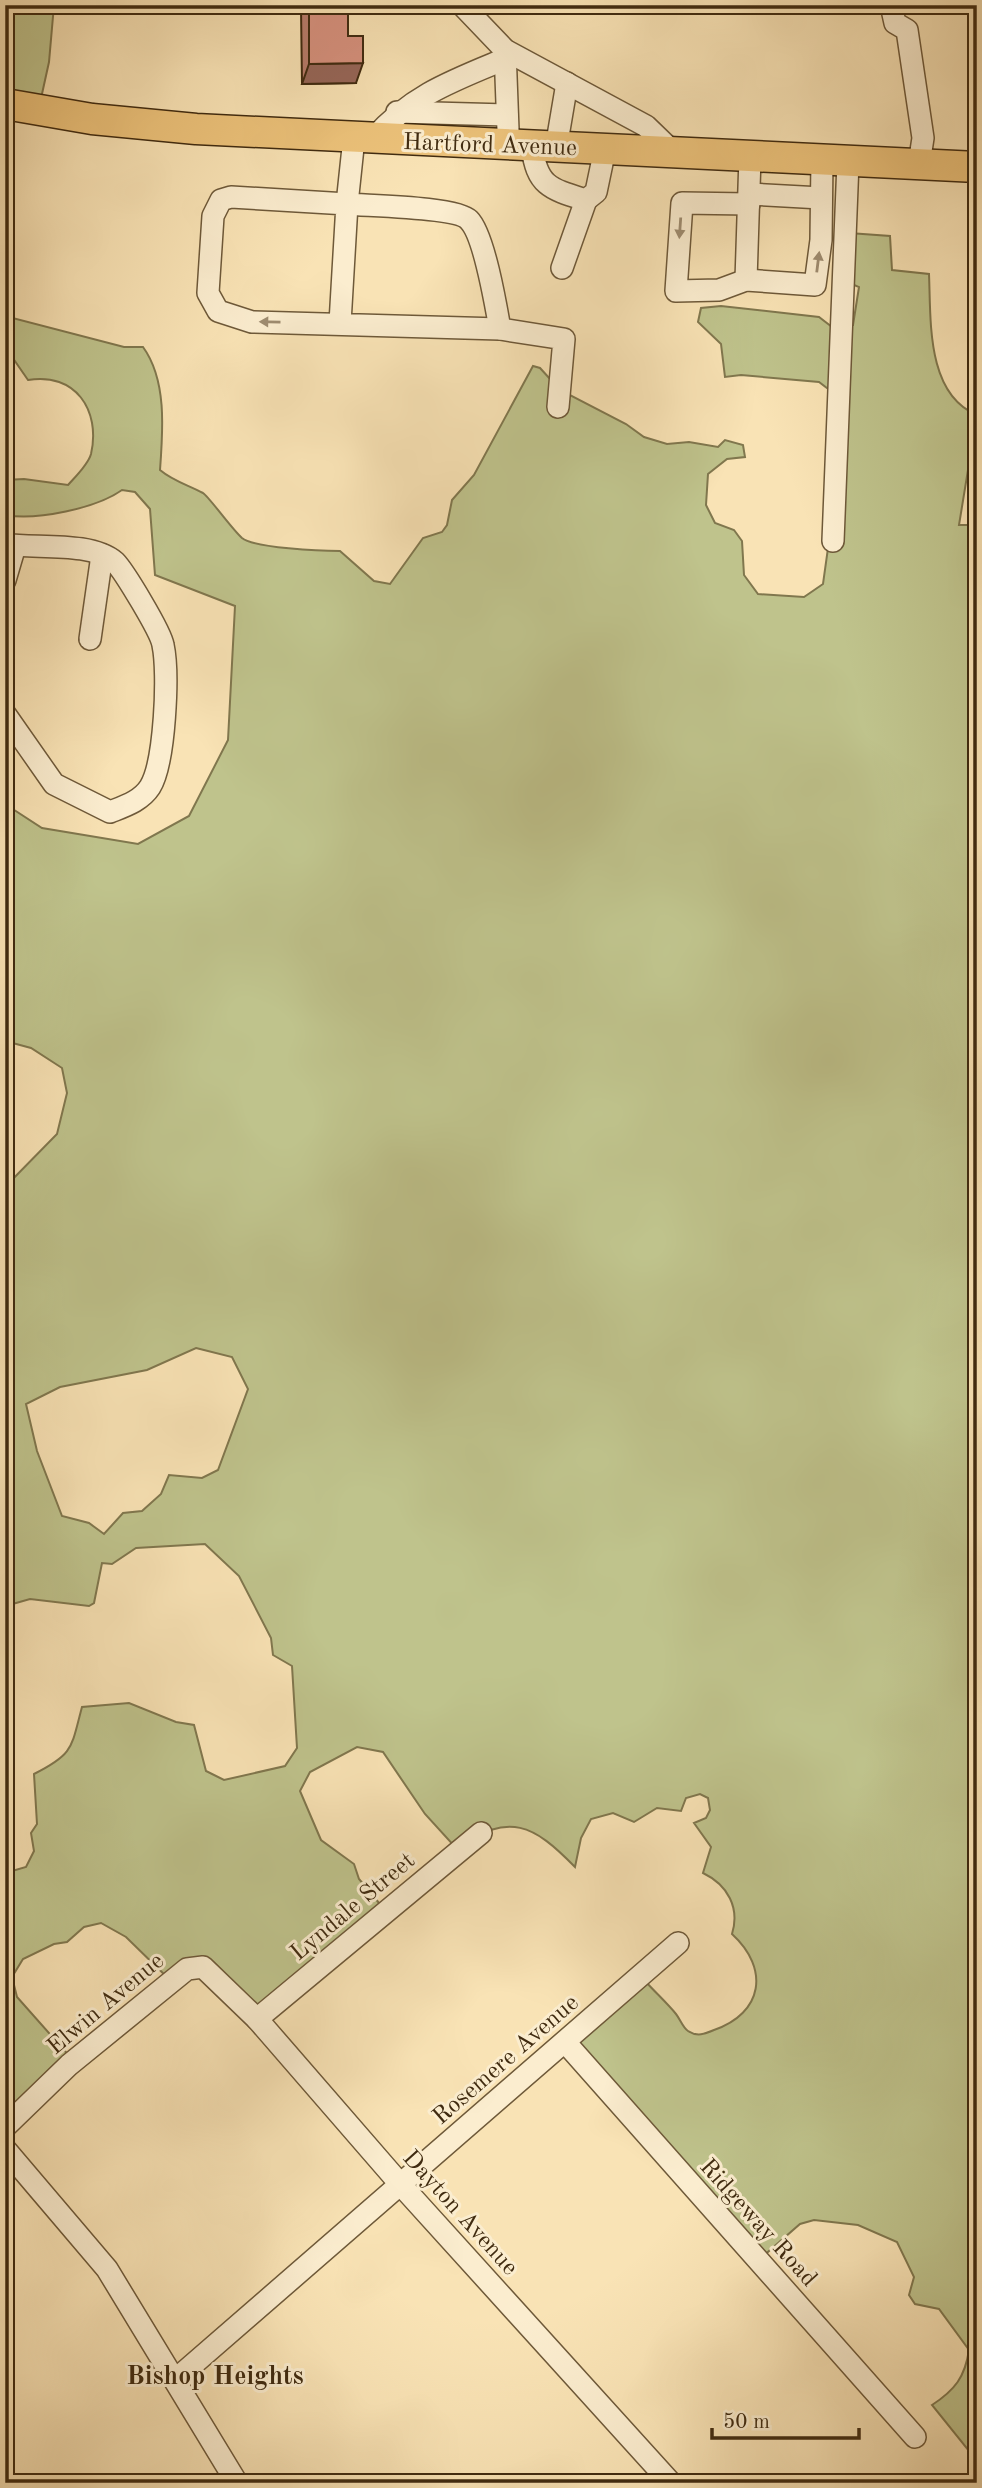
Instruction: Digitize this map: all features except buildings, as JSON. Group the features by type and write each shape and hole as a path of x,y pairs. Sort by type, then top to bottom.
{"highway":[{"name":"Hartford Avenue","path":"6,109 92,119 363,139 977,167"}],"street":[{"path":"462,5 505,55 566,83 646,126 675,153"},
{"path":"891,5 895,23 907,30 923,138 919,164"},
{"path":"332,323 346,204 363,139 397,112 445,83 505,55"},
{"path":"505,55 508,115 532,147 535,170 548,186 586,200"},
{"path":"532,147 566,83"},
{"path":"397,112 508,115"},
{"path":"562,268 586,200 596,192 605,149"},
{"path":"746,280 750,157"},
{"path":"821,198 682,203 676,291 719,290 746,280 815,285 821,198 835,161"},
{"path":"833,541 835,161"},
{"path":"500,328 488,268 471,221 452,212 231,197 221,200 212,216 208,293 218,311 252,322 500,328 564,339 558,407"},
{"path":"5,580 10,545 78,549 102,555 115,562 163,642 167,678 162,738 151,786 133,803 110,812 54,784 5,715"},
{"path":"90,639 102,555"},
{"name":"Lyndale Street","path":"257,2019 481,1833"},
{"name":"Rosemere Avenue","path":"175,2380 678,1943"},
{"name":"Elwin Avenue","path":"5,2127 69,2065 187,1969 203,1966 213,1975"},
{"name":"Dayton Avenue","path":"213,1975 257,2019 401,2185 671,2483"},
{"name":"Ridgeway Road","path":"565,2042 915,2437"},
{"path":"5,2149 107,2269 237,2483"}],"green space":[{"path":"5,5 54,5 49,62 38,112 5,107"},
{"path":"849,233 890,236 892,270 929,274 932,333 940,373 948,391 960,405 977,415 959,525 977,525 977,2461 932,2405 958,2382 969,2350 939,2309 915,2304 909,2295 914,2277 897,2242 858,2225 814,2220 800,2224 761,2258 571,2047 646,1982 676,2014 686,2030 695,2034 707,2033 730,2022 743,2013 751,2001 756,1989 756,1975 744,1947 732,1934 734,1915 730,1898 719,1884 703,1873 711,1847 694,1823 706,1818 710,1810 708,1798 700,1794 686,1798 681,1811 657,1808 634,1822 613,1813 591,1819 581,1838 575,1867 546,1841 520,1828 491,1830 456,1848 425,1814 383,1752 357,1747 310,1772 300,1791 321,1840 354,1864 359,1879 384,1909 259,2016 206,1967 170,1980 126,1937 101,1923 84,1927 67,1942 54,1944 23,1959 12,1977 17,1997 72,2059 5,2126 5,1873 26,1867 34,1851 31,1833 37,1824 34,1774 64,1755 73,1741 82,1707 129,1703 176,1722 194,1725 206,1771 224,1780 285,1766 297,1748 292,1666 273,1655 271,1638 239,1576 205,1544 136,1548 112,1564 102,1563 94,1603 89,1606 30,1599 9,1605 5,1596 5,1187 57,1134 67,1093 62,1068 31,1048 5,1041 5,804 42,828 138,844 189,816 228,740 235,606 155,575 150,509 135,492 122,490 98,502 66,512 33,516 5,515 5,480 24,479 68,485 89,458 93,438 88,409 71,388 45,379 28,380 10,354 5,353 5,316 124,347 143,347 151,360 160,390 160,470 203,493 237,533 249,541 289,548 340,551 374,581 390,584 423,538 442,532 447,525 452,500 474,475 533,366 540,368 560,390 626,424 644,437 667,444 689,442 718,447 725,440 743,445 745,457 727,459 708,474 706,505 715,523 734,530 742,541 744,575 758,594 804,597 823,584 829,541 836,395 819,382 741,375 725,377 721,344 698,322 701,308 721,306 819,317 832,327 853,325 859,287 845,281","holes":["196,1348 232,1357 248,1389 218,1470 202,1478 169,1475 161,1494 142,1511 123,1513 104,1534 89,1523 62,1516 37,1451 26,1404 60,1387 147,1370"]}],"district":[{"name":"Bishop Heights","path":"215,2375"}]}
